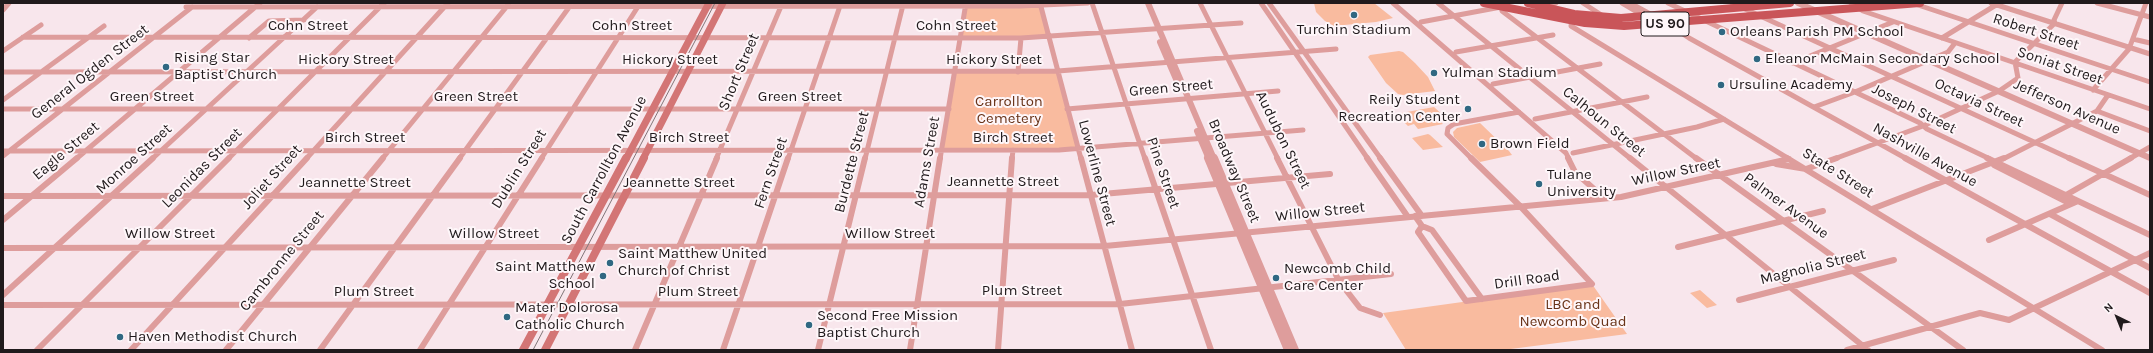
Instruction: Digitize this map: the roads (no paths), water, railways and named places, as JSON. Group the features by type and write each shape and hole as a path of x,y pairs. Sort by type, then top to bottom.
{"main road":[{"name":"US 90","path":"1484,3 1572,17 1649,16 1790,3"},
{"name":"US 90","path":"1528,3 1572,17 1608,26 1659,25 1920,3"},
{"name":"South Carrollton Avenue","path":"523,350 708,5"},
{"name":"South Carrollton Avenue","path":"545,350 722,5"}],"street":[{"path":"3,9 9,3"},
{"name":"Eagle Street","path":"3,220 260,3"},
{"path":"186,7 317,7 382,5 1040,5 1088,3"},
{"name":"Pine Street","path":"1092,3 1211,350"},
{"name":"Broadway Street","path":"1144,3 1157,29"},
{"name":"Broadway Street","path":"1148,3 1171,63 1266,288 1295,350"},
{"name":"Audubon Street","path":"1200,3 1266,134 1310,226 1339,281 1360,308 1380,315"},
{"path":"1260,3 1408,217"},
{"path":"1269,3 1356,124 1419,216 1422,226 1432,230 1482,299"},
{"path":"1393,3 1566,153 1575,172 1604,198"},
{"name":"Calhoun Street","path":"1438,3 1612,145 1866,348"},
{"path":"1521,10 1524,3"},
{"path":"1542,7 1556,3"},
{"path":"1583,3 1605,17"},
{"name":"Nashville Avenue","path":"1622,3 1668,24 1689,38 2150,292"},
{"name":"Nashville Avenue","path":"1630,3 1659,25 1689,38"},
{"name":"Joseph Street","path":"1668,3 1855,92 1994,163 2150,235"},
{"name":"Octavia Street","path":"1732,3 2150,195"},
{"name":"Jefferson Avenue","path":"1798,3 1820,11 2144,153 2150,158"},
{"name":"Jefferson Avenue","path":"1805,3 1820,11"},
{"name":"Soniat Street","path":"1851,3 1858,8 1893,22 2150,109"},
{"name":"Robert Street","path":"1914,3 1966,22 2150,82"},
{"path":"1991,3 2150,54"},
{"path":"1806,169 1923,126 2000,90 2018,78 2015,62 2055,23 2054,20 2062,3"},
{"path":"2097,3 2150,17"},
{"path":"2094,90 2130,47 2146,3"},
{"name":"Leonidas Street","path":"37,350 382,5"},
{"name":"Joliet Street","path":"132,350 447,5"},
{"name":"Cambronne Street","path":"226,350 509,5"},
{"path":"320,350 571,5"},
{"name":"Dublin Street","path":"420,350 639,5"},
{"name":"Short Street","path":"635,350 782,5"},
{"name":"Fern Street","path":"723,350 840,5"},
{"name":"Burdette Street","path":"818,350 903,5"},
{"name":"Adams Street","path":"910,350 941,150 966,5"},
{"name":"Lowerline Street","path":"1040,5 1132,350"},
{"path":"1421,22 1502,5"},
{"name":"Palmer Avenue","path":"1502,5 1502,10 1663,134 1963,350"},
{"path":"1942,38 1996,5"},
{"name":"General Ogden Street","path":"3,156 192,7"},
{"name":"Monroe Street","path":"3,295 317,7"},
{"name":"State Street","path":"1572,17 1571,26 2102,350"},
{"path":"248,38 269,21 304,20"},
{"path":"1793,62 1893,22"},
{"name":"Cohn Street","path":"23,37 1021,38 1241,23"},
{"path":"3,51 41,25"},
{"path":"3,100 104,26"},
{"path":"1456,52 1553,35"},
{"path":"1018,72 1021,38"},
{"path":"2133,39 2150,43"},
{"path":"1814,107 1893,77 1931,60 1951,50 1955,43"},
{"name":"Hickory Street","path":"3,72 1018,72 1058,71 1171,63 1336,49"},
{"path":"1494,84 1600,64"},
{"name":"Green Street","path":"1067,109 1278,91"},
{"path":"1872,209 1994,163 2097,111 2108,95"},
{"path":"1535,120 1646,97"},
{"name":"Green Street","path":"3,110 949,109"},
{"path":"2097,111 2150,132"},
{"path":"1519,112 1454,124 1448,128 1447,134 1520,206"},
{"path":"1573,153 1663,134 1724,119"},
{"path":"1345,125 1356,124"},
{"name":"Birch Street","path":"3,151 1078,149 1303,130"},
{"path":"2066,195 2144,153 2150,147"},
{"path":"998,350 1013,150"},
{"name":"Willow Street","path":"3,248 1006,248 1105,246 1604,198 1666,188 1722,176 1789,158"},
{"name":"Willow Street","path":"1772,163 1806,169"},
{"path":"1994,163 2071,204"},
{"name":"Jeannette Street","path":"3,196 1091,195 1330,174"},
{"path":"1989,240 2078,201"},
{"name":"Drill Road","path":"1422,226 1418,232 1466,301 1592,284 1520,206"},
{"path":"1678,247 1823,211"},
{"path":"2050,214 2150,268"},
{"path":"1847,350 1866,348 1980,313 2009,320 2150,253"},
{"name":"Magnolia Street","path":"1739,300 1894,260"},
{"name":"Plum Street","path":"3,305 1120,304 1339,281 1391,274"},
{"name":"Broadway Street","path":"1266,288 1288,350"}],"tram line":[{"path":"533,350 715,3"}],"place":[{"name":"Turchin Stadium","path":"1354,15"},
{"name":"Orleans Parish PM School","path":"1722,32"},
{"name":"Eleanor McMain Secondary School","path":"1757,59"},
{"name":"Rising Star Baptist Church","path":"166,67"},
{"name":"Yulman Stadium","path":"1434,73"},
{"name":"Ursuline Academy","path":"1721,85"},
{"name":"Reily Student Recreation Center","path":"1468,109"},
{"name":"Brown Field","path":"1482,144"},
{"name":"Tulane University","path":"1539,184"},
{"name":"Saint Matthew United Church of Christ","path":"610,263"},
{"name":"Saint Matthew School","path":"603,276"},
{"name":"Newcomb Child Care Center","path":"1276,278"},
{"name":"Mater Dolorosa Catholic Church","path":"507,317"},
{"name":"Second Free Mission Baptist Church","path":"809,325"},
{"name":"Haven Methodist Church","path":"120,337"}],"park label":[{"name":"Carrollton Cemetery","path":"1009,110"},
{"name":"LBC and Newcomb Quad","path":"1573,314"}]}
